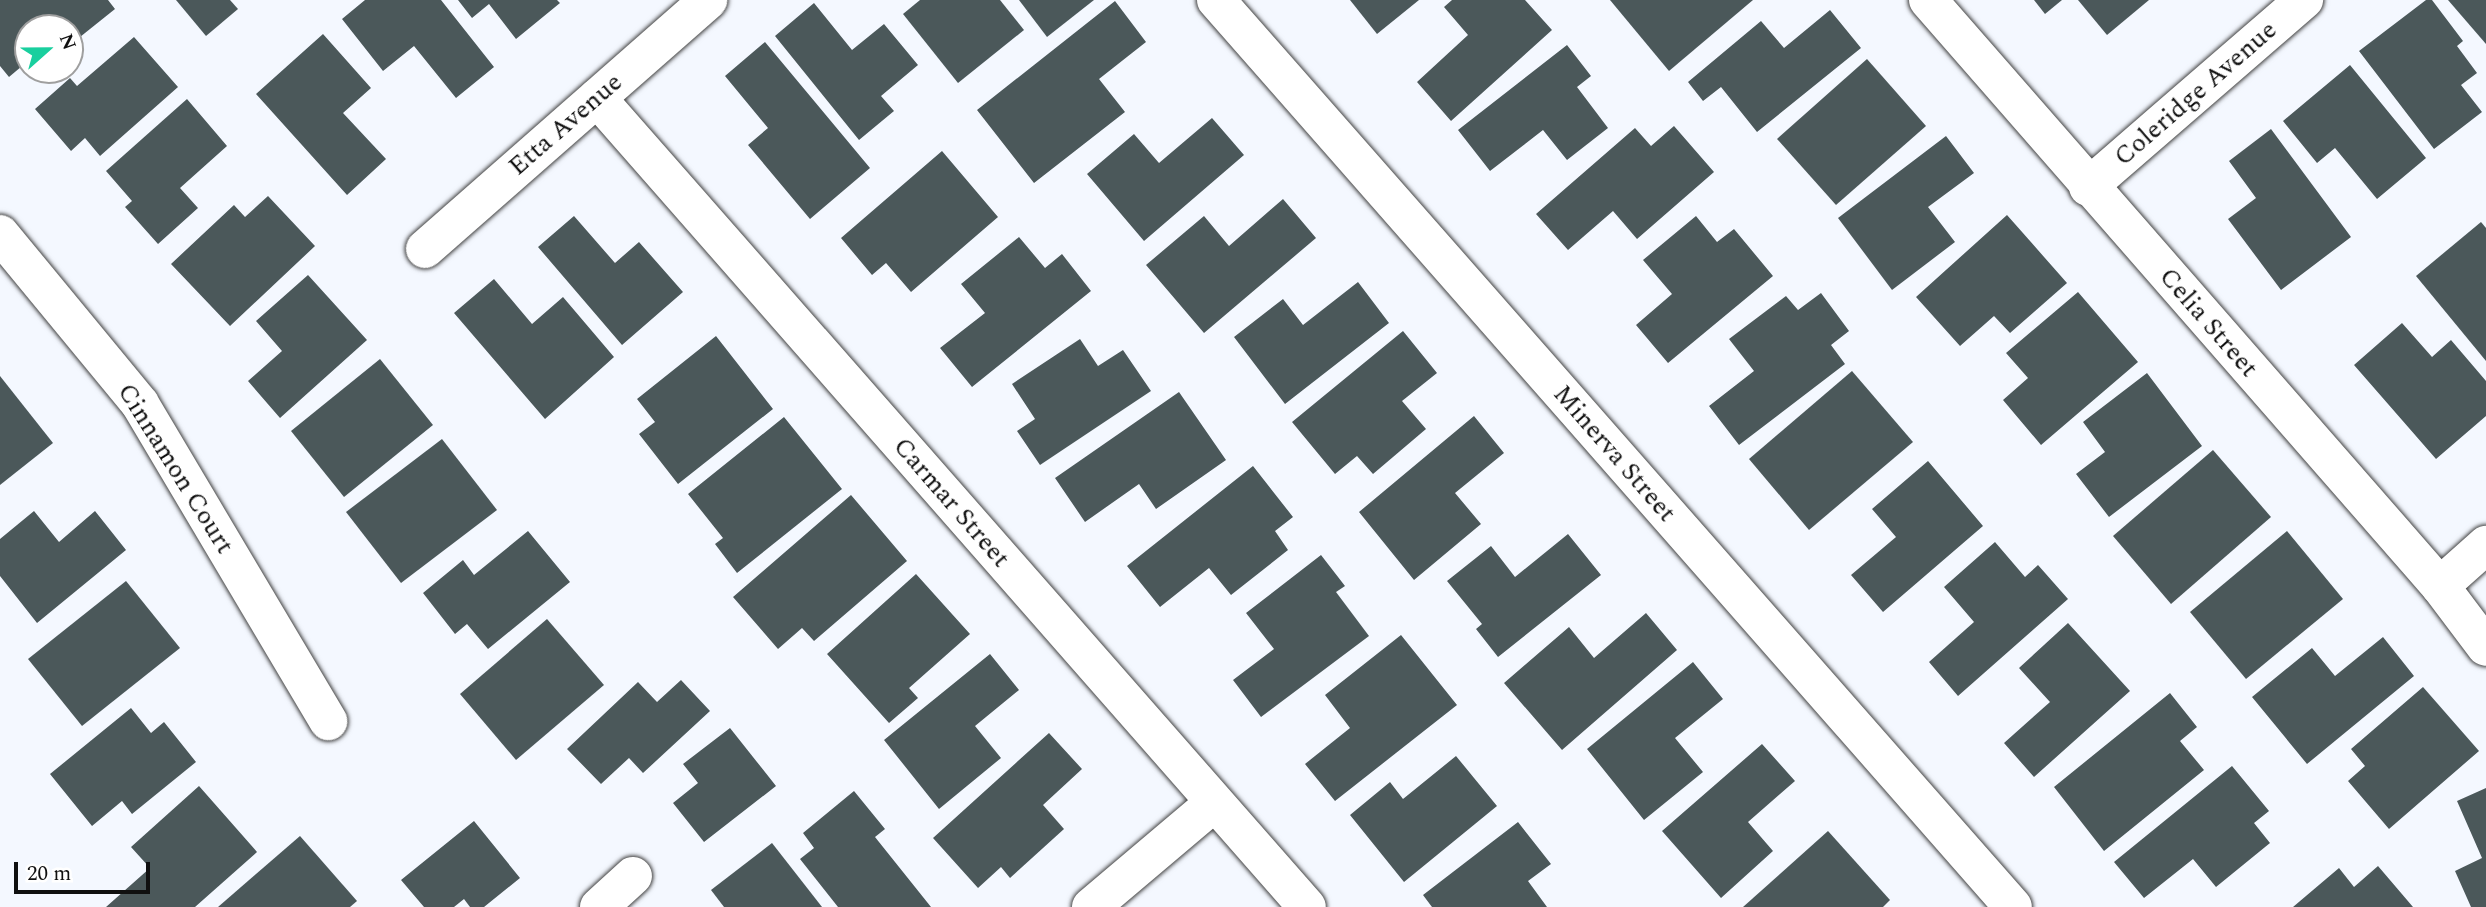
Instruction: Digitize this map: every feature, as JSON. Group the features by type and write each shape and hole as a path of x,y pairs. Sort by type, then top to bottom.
{"street":[{"name":"Etta Avenue","path":"425,249 708,0"},
{"name":"Minerva Street","path":"1216,0 2013,907"},
{"name":"Celia Street","path":"1928,0 2088,187 2440,586 2486,647"},
{"name":"Coleridge Avenue","path":"2088,187 2304,0"},
{"name":"Carmar Street","path":"597,98 1307,907"},
{"name":"Cinnamon Court","path":"0,234 140,404 328,721"},
{"path":"2440,586 2486,545"},
{"path":"1091,907 1214,803"},
{"path":"599,907 633,876"}],"building":[{"path":"0,0 108,0 115,9 84,34 84,14 14,14 14,73 9,77 0,66"},
{"path":"176,0 230,0 238,9 206,36"},
{"path":"365,0 441,0 494,67 456,98 414,46 383,71 342,19"},
{"path":"458,0 557,0 560,3 516,39 489,4 472,18"},
{"path":"920,0 1000,0 1024,30 958,83 903,14"},
{"path":"1019,0 1094,0 1047,37"},
{"path":"1350,0 1419,0 1377,34"},
{"path":"1452,0 1525,0 1552,30 1451,121 1417,82 1468,35 1444,7"},
{"path":"1610,0 1753,0 1669,71"},
{"path":"2034,0 2062,0 2045,14"},
{"path":"2078,0 2149,0 2107,35"},
{"path":"2426,0 2432,0 2463,41 2457,46 2477,73 2461,85 2482,112 2434,149 2359,51"},
{"path":"2448,0 2486,0 2486,44"},
{"path":"1115,1 1146,42 1099,79 1125,112 1034,183 977,110"},
{"path":"814,3 852,50 884,24 918,65 881,96 894,111 859,140 775,36"},
{"path":"1830,10 1861,48 1757,132 1721,87 1703,101 1688,82 1761,21 1784,48"},
{"path":"323,34 371,88 343,113 386,159 347,195 256,94"},
{"path":"134,37 178,87 100,156 85,138 71,151 35,109 63,84 77,86 84,84 84,80"},
{"path":"765,42 870,168 810,219 748,145 768,128 725,76"},
{"path":"1567,45 1591,76 1577,87 1608,128 1567,160 1543,130 1490,171 1458,130"},
{"path":"1867,59 1926,126 1836,205 1777,139"},
{"path":"2350,65 2426,158 2377,199 2335,148 2317,163 2283,121"},
{"path":"187,99 227,146 180,188 198,208 158,244 125,207 132,201 106,171"},
{"path":"1212,118 1244,155 1144,241 1087,174 1134,134 1159,163"},
{"path":"1674,126 1714,172 1637,239 1613,211 1568,250 1536,214 1635,128 1651,146"},
{"path":"2271,129 2351,237 2281,290 2228,219 2256,198 2229,161"},
{"path":"1946,136 1974,173 1928,207 1955,242 1892,290 1838,218"},
{"path":"942,151 998,217 911,292 886,263 872,275 841,238"},
{"path":"268,196 315,246 230,326 171,264 234,205 245,217"},
{"path":"1283,199 1316,238 1204,333 1146,265 1204,216 1229,246"},
{"path":"2007,215 2067,283 2010,333 1994,316 1960,346 1916,297"},
{"path":"574,216 615,263 639,242 683,292 622,345 538,247"},
{"path":"1696,216 1717,242 1734,229 1773,276 1668,363 1636,325 1672,294 1643,260"},
{"path":"2481,222 2486,228 2486,361 2416,276"},
{"path":"1019,237 1045,268 1062,254 1091,291 972,387 940,348 985,313 961,284"},
{"path":"308,275 367,340 280,418 248,381 282,351 256,321"},
{"path":"494,279 532,324 563,297 614,357 545,419 454,313"},
{"path":"1358,282 1389,323 1285,404 1234,337 1283,299 1303,325"},
{"path":"2078,292 2138,362 2041,445 2003,400 2028,378 2006,353"},
{"path":"1821,293 1849,331 1831,345 1845,364 1739,445 1709,406 1754,371 1729,339 1786,296 1798,310"},
{"path":"2402,323 2432,357 2451,340 2486,381 2486,416 2436,459 2354,365"},
{"path":"1403,331 1437,373 1402,401 1426,429 1373,474 1357,456 1335,474 1292,422"},
{"path":"716,336 773,409 678,484 639,434 655,422 637,399"},
{"path":"1080,339 1098,366 1123,350 1151,391 1040,465 1017,431 1035,419 1012,384"},
{"path":"380,359 433,425 344,497 291,431"},
{"path":"1852,371 1913,442 1809,530 1749,459"},
{"path":"2147,373 2202,446 2109,517 2076,474 2105,452 2083,422"},
{"path":"0,376 53,443 0,485"},
{"path":"1179,392 1226,460 1156,509 1139,484 1085,522 1055,478"},
{"path":"1474,416 1504,453 1455,493 1481,524 1414,580 1359,512"},
{"path":"784,417 842,489 737,573 715,544 723,538 688,494"},
{"path":"442,439 497,510 401,583 346,512"},
{"path":"2213,450 2271,517 2171,604 2113,536"},
{"path":"1928,461 1983,526 1883,612 1851,575 1896,537 1872,509"},
{"path":"1253,466 1293,517 1275,531 1288,550 1231,595 1209,568 1160,607 1127,566"},
{"path":"851,495 907,561 814,641 802,628 778,649 733,597"},
{"path":"34,511 59,542 95,511 126,550 37,623 0,576 0,539"},
{"path":"528,531 570,582 488,649 467,624 455,634 423,593 463,560 474,575"},
{"path":"2287,531 2343,599 2246,679 2190,612"},
{"path":"1568,534 1601,575 1498,657 1476,629 1482,624 1447,581 1491,546 1515,577"},
{"path":"1995,542 2025,577 2038,565 2068,599 1958,696 1929,662 1974,622 1944,587"},
{"path":"1321,555 1345,586 1336,592 1369,636 1261,717 1233,680 1274,649 1246,613"},
{"path":"916,574 970,634 909,688 918,698 889,723 827,654"},
{"path":"126,581 180,648 82,726 28,659"},
{"path":"1646,613 1677,650 1562,750 1504,683 1569,627 1594,658"},
{"path":"547,619 604,685 516,760 460,694"},
{"path":"2068,623 2130,691 2034,777 2004,743 2050,702 2019,668"},
{"path":"1401,635 1457,705 1335,801 1305,764 1350,728 1325,695"},
{"path":"2383,637 2414,676 2307,764 2252,697 2312,648 2335,676"},
{"path":"990,654 1019,690 975,726 1001,758 939,809 884,740"},
{"path":"1693,662 1723,699 1675,738 1703,772 1644,820 1587,749"},
{"path":"681,680 710,711 643,773 629,758 601,784 567,749 638,682 657,702"},
{"path":"2423,687 2479,751 2389,829 2348,781 2365,766 2351,749"},
{"path":"2170,693 2197,727 2180,741 2204,770 2104,851 2054,787"},
{"path":"131,708 151,733 164,722 196,762 132,814 122,801 92,826 50,774"},
{"path":"730,728 776,786 704,842 673,803 698,783 683,764"},
{"path":"1049,733 1082,769 1043,805 1064,829 1010,878 1001,867 978,888 933,838"},
{"path":"1762,744 1795,781 1748,822 1773,851 1721,898 1662,831"},
{"path":"1456,756 1497,806 1404,882 1350,815 1390,782 1403,799"},
{"path":"2232,766 2269,811 2254,823 2270,843 2216,887 2193,859 2144,898 2114,862"},
{"path":"199,786 257,852 195,907 106,907 150,868 131,847"},
{"path":"2486,788 2486,907 2471,907 2455,871 2482,858 2457,801"},
{"path":"854,791 885,829 875,837 931,907 838,907 800,859 814,848 803,833"},
{"path":"474,821 520,878 484,907 470,907 464,899 454,907 424,907 401,880"},
{"path":"1518,822 1551,864 1528,881 1547,907 1432,907 1423,895"},
{"path":"1828,831 1890,900 1883,907 1743,907"},
{"path":"300,836 357,901 350,907 218,907"},
{"path":"772,843 822,907 724,907 711,890"},
{"path":"2378,866 2413,907 2293,907 2339,868 2354,887"}]}
